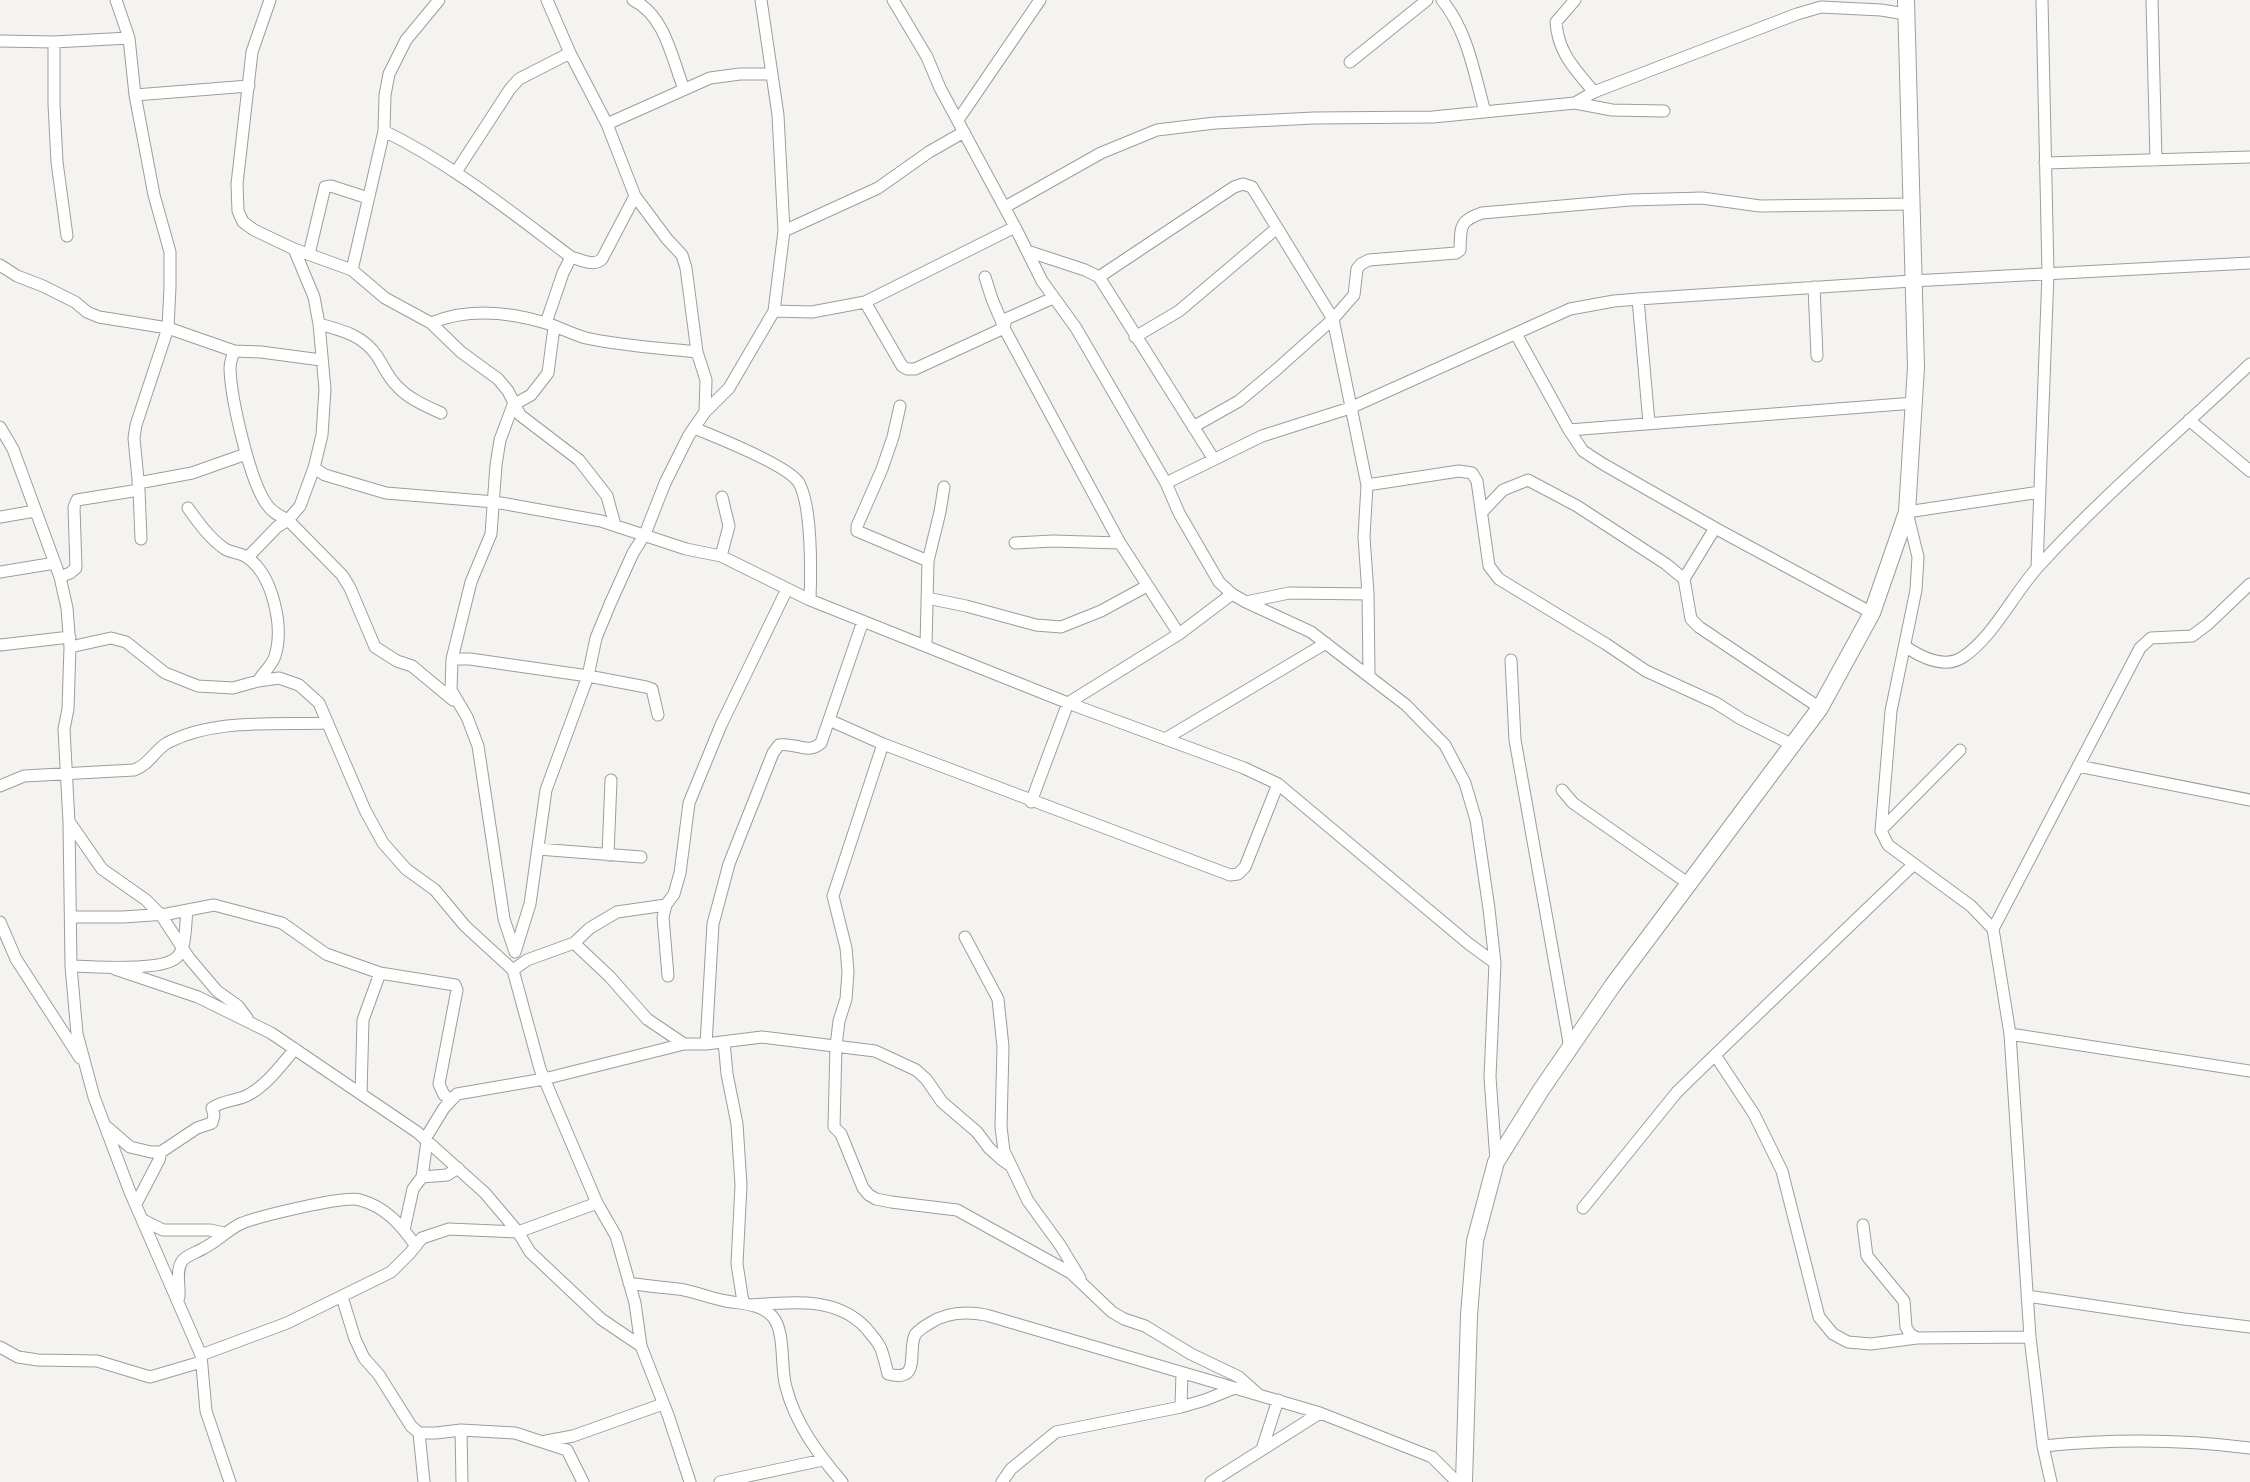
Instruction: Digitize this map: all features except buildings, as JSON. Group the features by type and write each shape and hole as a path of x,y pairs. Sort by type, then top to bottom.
{"street":[{"path":"116,0 129,38 135,95 154,195 170,252 168,328 134,438 141,539"},
{"path":"270,0 252,52 237,184 238,211 243,222 294,249 352,270 385,298 431,323 461,352 498,379 520,415 579,460 607,496 615,525"},
{"path":"352,270 384,131 389,74 406,40 439,0"},
{"path":"547,0 607,124 635,196 682,255 697,352 706,380 705,412"},
{"path":"633,0 642,4 658,21 684,89"},
{"path":"690,1482 641,1346 616,1236 597,1203 544,1079 511,967 530,904 546,790 588,676 596,638 633,553 645,534 665,483 694,428 729,388 774,311 784,231 778,115 761,0"},
{"path":"893,0 927,57 940,88 1042,281 1076,328 1219,582 1246,602 1311,632 1369,674 1406,705 1445,745 1465,783 1476,820 1495,963 1490,1077 1496,1162"},
{"path":"958,120 1040,0"},
{"path":"1350,62 1427,0"},
{"path":"1442,0 1465,38 1485,112"},
{"path":"1575,0 1556,22 1557,34 1567,61 1594,92"},
{"path":"2037,568 2048,273 2042,0"},
{"path":"2152,0 2156,160"},
{"path":"1464,1482 1469,1315 1475,1241 1496,1162 1613,985 1820,708 1872,613 1907,512 1916,367 1906,7 1881,10 1820,3 1754,32 1594,92 1575,103"},
{"path":"0,41 129,38"},
{"path":"54,42 57,162 67,236"},
{"path":"456,172 519,79 570,53"},
{"path":"607,124 710,78 771,74"},
{"path":"135,95 249,86"},
{"path":"1005,207 1101,153 1157,130 1215,123 1314,118 1433,117 1575,103 1612,110 1664,111"},
{"path":"384,131 426,152 456,172 571,257 592,263 602,259 635,196"},
{"path":"784,231 878,188 964,132"},
{"path":"2045,163 2250,157"},
{"path":"1099,277 1234,187 1243,184 1252,187 1333,319 1367,485 1364,537 1369,674"},
{"path":"309,254 325,187 331,186 368,198"},
{"path":"1193,427 1239,401 1333,319 1354,295 1357,269 1361,264 1369,260 1456,253 1460,250 1464,221 1482,213 1630,200 1702,198 1760,206 1910,204"},
{"path":"774,311 812,312 865,302 1015,227"},
{"path":"1135,337 1179,311 1277,228"},
{"path":"248,557 300,506 322,435 325,389 319,324 314,297 294,249"},
{"path":"1027,251 1099,277 1213,458"},
{"path":"456,703 451,690 452,659 471,582 491,534 500,440 513,405 531,395 548,373 550,325 563,273 571,257"},
{"path":"1166,483 1262,436 1350,408 1570,309 1614,301 1814,287 2250,263"},
{"path":"0,265 99,317 168,328 234,351 321,360"},
{"path":"985,277 1004,327 1120,543 1179,634"},
{"path":"1814,287 1817,356"},
{"path":"1004,327 1006,319 1053,298"},
{"path":"1638,299 1649,423"},
{"path":"865,302 902,366 907,369 915,369 1004,327"},
{"path":"431,323 464,313 493,314 550,325 586,338 697,352"},
{"path":"319,324 348,332 362,341 375,352 399,389 441,413"},
{"path":"1516,334 1583,451 1715,528 1872,613"},
{"path":"234,351 231,379 246,454 259,493 268,507 288,520 342,575 375,647 397,661 412,666 456,703 467,717 478,746 504,919 515,952"},
{"path":"1906,647 1922,658 1940,662 1960,659 1982,639 2037,568 2156,449 2250,364"},
{"path":"1569,430 1914,403"},
{"path":"900,406 893,437 857,531 928,561"},
{"path":"2189,420 2250,471"},
{"path":"0,427 13,449 60,577 67,608 70,642 68,709 64,729 72,917 71,966 77,1034 84,1065 105,1125 201,1358 206,1411 230,1482"},
{"path":"694,428 732,442 797,480 807,521 811,562 810,600"},
{"path":"60,577 76,568 74,507 77,500 192,473 246,454"},
{"path":"314,468 325,475 386,493 495,502 601,521 686,549 721,556 810,600 1068,703 1244,768 1278,784 1495,963"},
{"path":"1367,485 1459,471 1472,473 1477,481 1489,566 1499,579 1646,671 1716,703 1793,745"},
{"path":"1482,512 1503,490 1528,480 1577,506 1684,579 1691,619 1699,627 1820,708"},
{"path":"926,646 928,561 944,487"},
{"path":"1907,512 2040,492"},
{"path":"721,556 729,526 722,497"},
{"path":"188,508 206,532 225,548 248,557 268,584 274,599 277,624 275,657 258,681"},
{"path":"0,517 35,511"},
{"path":"1907,512 1918,557 1916,590 1891,711 1881,831 1888,845 1971,906 1993,929 2010,1034 2030,1337 2043,1446 2051,1482"},
{"path":"1684,579 1715,528"},
{"path":"1015,543 1120,543"},
{"path":"0,572 55,563"},
{"path":"1993,929 2140,648 2151,638 2192,636 2250,584"},
{"path":"927,598 1036,625 1061,627 1101,611 1147,586"},
{"path":"668,976 663,917 680,873 689,803 721,725 787,589"},
{"path":"1246,602 1289,593 1368,594"},
{"path":"1031,802 1068,703 1179,634 1232,594"},
{"path":"706,1044 713,924 729,864 773,753 779,745 815,749 821,743 863,621"},
{"path":"0,645 111,638 126,642 165,673 198,686 233,688 279,678 299,685 319,703 365,810 383,843 406,869 435,890 465,926 511,967"},
{"path":"1165,739 1326,643"},
{"path":"452,659 588,676 652,689 658,715"},
{"path":"1511,660 1515,740 1570,1048"},
{"path":"829,720 1031,802 1230,875 1238,874 1245,867 1278,784"},
{"path":"0,786 24,776 134,770 144,766 167,743 207,729 245,724 328,723"},
{"path":"883,744 833,896 846,948 848,972 836,1046 834,1127 841,1134 863,1188 876,1199 957,1210 1071,1273 1112,1312 1145,1326 1191,1354 1239,1377 1259,1395"},
{"path":"1881,831 1960,750"},
{"path":"2078,766 2250,800"},
{"path":"608,855 611,780"},
{"path":"1562,790 1573,803 1689,884"},
{"path":"69,822 102,869 146,900 161,915 183,949 217,991 238,1006 250,1022"},
{"path":"538,849 641,857"},
{"path":"1583,1208 1677,1092 1914,864"},
{"path":"72,917 161,915 214,905 282,923 326,954 380,973 455,985 457,990 439,1084 444,1095 451,1099"},
{"path":"511,967 574,943 590,928 617,912 666,905"},
{"path":"71,966 115,969 166,963 177,958 183,949 187,911"},
{"path":"0,922 16,959 84,1065"},
{"path":"965,937 998,999 1003,1047 1001,1127 1008,1164 1028,1201 1085,1285"},
{"path":"574,943 610,977 647,1019 684,1044"},
{"path":"115,969 198,997 271,1033 426,1140 485,1193 518,1232 530,1252 601,1319 641,1346"},
{"path":"361,1094 363,1020 380,973"},
{"path":"2010,1034 2250,1071"},
{"path":"404,1230 413,1189 422,1177 426,1140 457,1094 544,1079 684,1044 762,1037 875,1051 916,1070 942,1102 1008,1164"},
{"path":"724,1042 737,1124 741,1185 737,1264 747,1304"},
{"path":"105,1125 130,1147 161,1152 197,1128 212,1123 212,1108 216,1105 248,1096 295,1049"},
{"path":"1715,1055 1754,1114 1782,1171 1819,1317 1833,1334 1848,1342 1871,1344 1917,1338 2030,1337"},
{"path":"136,1204 161,1152"},
{"path":"422,1177 447,1175 458,1168"},
{"path":"179,1301 179,1267 183,1260 224,1233 260,1217 342,1199 358,1199 386,1212 400,1223 416,1246"},
{"path":"0,1347 18,1357 97,1361 150,1377 287,1323 391,1272 422,1238 449,1229 518,1232 597,1203"},
{"path":"142,1220 163,1230 224,1233"},
{"path":"1863,1225 1867,1256 1904,1301 1906,1327 1917,1338"},
{"path":"629,1283 680,1289 747,1304 772,1316 779,1326 785,1387 802,1429 842,1482"},
{"path":"2027,1296 2250,1327"},
{"path":"342,1297 364,1358 419,1433 461,1430 515,1433 545,1441 567,1450 583,1482"},
{"path":"747,1304 814,1303 851,1315 880,1346 888,1374 894,1376 912,1367 916,1333 936,1319 964,1312 986,1315 1320,1413 1432,1457 1457,1482"},
{"path":"1181,1407 1182,1373"},
{"path":"1002,1482 1011,1469 1056,1432 1181,1407 1235,1388"},
{"path":"1262,1449 1278,1400"},
{"path":"545,1441 573,1436 663,1404"},
{"path":"1211,1482 1320,1413"},
{"path":"461,1430 462,1482"},
{"path":"419,1433 424,1482"},
{"path":"2043,1446 2118,1440 2250,1448"},
{"path":"720,1482 823,1460"}]}
